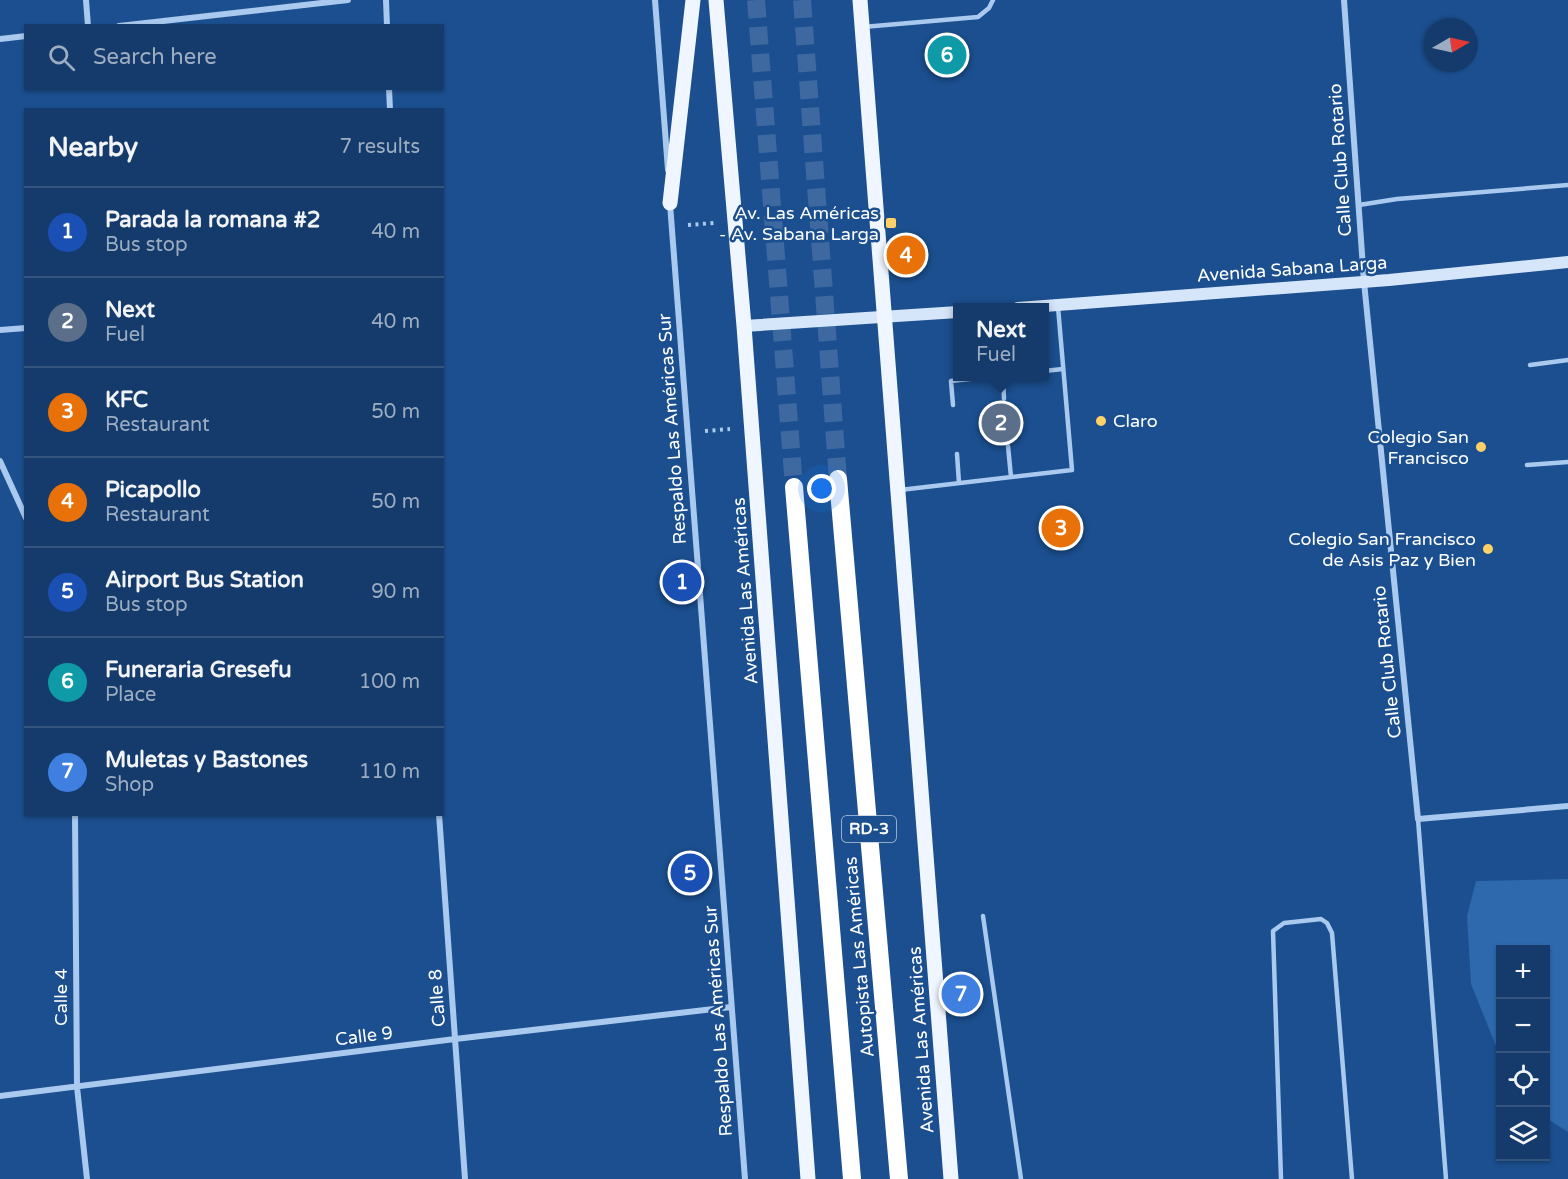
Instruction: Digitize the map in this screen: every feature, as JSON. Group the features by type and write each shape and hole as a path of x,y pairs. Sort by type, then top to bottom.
{"highway":[{"name":"Autopista Las Américas","path":"838,479 898,1179"},
{"name":"Autopista Las Américas","path":"794,487 852,1179"}],"main road":[{"path":"670,203 693,0"},
{"name":"Avenida Las Américas","path":"716,0 752,428 808,1179"},
{"name":"Avenida Las Américas","path":"860,0 951,1179"},
{"name":"Avenida Sabana Larga","path":"1049,306 1364,282 1568,262"},
{"path":"744,326 953,312"}],"street":[{"path":"86,0 88,24"},
{"path":"137,24 348,0"},
{"path":"386,0 387,24"},
{"name":"Respaldo Las Américas Sur","path":"655,0 745,1179"},
{"name":"Calle Club Rotario","path":"1344,0 1364,282 1418,819"},
{"path":"0,39 24,36"},
{"path":"389,90 390,108"},
{"path":"0,330 24,328"},
{"path":"0,461 24,514"},
{"path":"1418,819 1568,806"},
{"name":"Calle 4","path":"75,816 77,1087 87,1179"},
{"name":"Calle 8","path":"439,816 465,1179"},
{"name":"Calle 9","path":"0,1096 732,1006"}],"lane":[{"path":"862,27 978,17 989,8 993,0"},
{"path":"1359,204 1396,198 1568,185"},
{"path":"897,490 1072,470 1058,305"},
{"path":"1530,365 1568,360"},
{"path":"1049,370 1063,369"},
{"path":"953,381 951,381 953,405"},
{"path":"1003,381 1004,399"},
{"path":"1008,446 1011,477"},
{"path":"957,454 959,483"},
{"path":"1527,465 1568,462"},
{"path":"1418,819 1446,1179"},
{"path":"983,916 1021,1179"},
{"path":"1281,1179 1273,931 1284,923 1320,919 1327,923 1332,933 1352,1179"}],"path":[{"path":"672,227 735,221"},
{"path":"688,433 752,428"}],"shaded area":[{"path":"1568,879 1568,1132 1550,1121 1550,945 1496,945 1496,1046 1471,984 1467,916 1476,881"}],"tunnel":[{"path":"756,0 794,487"},
{"path":"802,0 838,479"}],"place":[{"name":"Funeraria Gresefu","path":"947,55"},
{"name":"Av. Las Américas - Av. Sabana Larga","path":"891,223"},
{"name":"Picapollo","path":"906,255"},
{"name":"Claro","path":"1101,421"},
{"name":"Next","path":"1001,423"},
{"name":"Colegio San Francisco","path":"1481,447"},
{"name":"KFC","path":"1061,528"},
{"name":"Colegio San Francisco de Asis Paz y Bien","path":"1488,549"},
{"name":"Parada la romana #2","path":"682,582"},
{"name":"Airport Bus Station","path":"690,873"},
{"name":"Muletas y Bastones","path":"961,994"}]}
